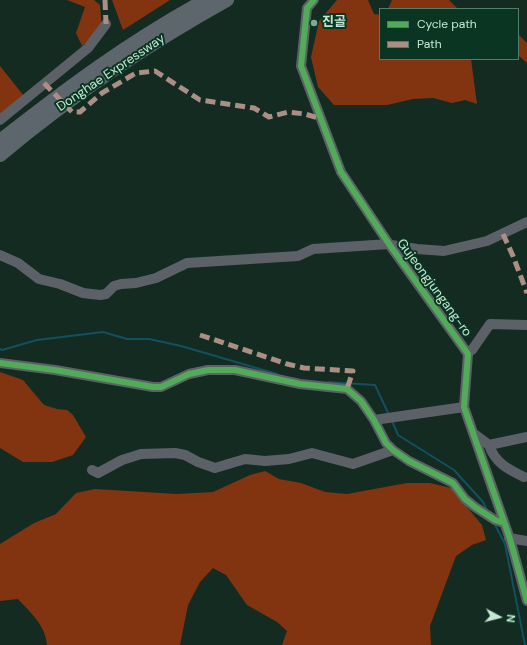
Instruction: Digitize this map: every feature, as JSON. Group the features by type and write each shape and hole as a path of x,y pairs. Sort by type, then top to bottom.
{"highway":[{"name":"Donghae Expressway","path":"0,141 97,67 169,20 206,0"},
{"name":"Donghae Expressway","path":"0,155 62,105 104,76 157,40 227,0"}],"street":[{"name":"Gujeongjungang-ro","path":"314,0 306,8 301,66 341,172 390,245 468,354 464,407 500,521 510,538 527,601"},
{"path":"0,120 88,48 106,24"},
{"path":"0,256 9,258 18,263 39,279 60,284 83,293 100,295 106,294 114,286 156,278 187,263 298,256 313,249 390,245 444,251 487,241 527,222"},
{"path":"467,352 472,350 490,324 527,325"},
{"path":"0,363 55,370 153,387 161,387 189,374 208,370 235,370 300,384 347,389 361,401 377,419 386,443 393,450 409,461 453,483 465,499 475,507 500,521"},
{"path":"377,419 464,407"},
{"path":"473,433 489,445 497,461 507,468 523,473"},
{"path":"489,445 527,437"},
{"path":"92,470 98,473 122,460 141,454 175,453 185,455 198,462 215,468 245,459 265,461 289,459 312,453 352,464 393,450"},
{"path":"510,538 527,541"}],"shaded area":[{"path":"67,0 94,0 100,5 102,29 82,46 76,33 85,7"},
{"path":"112,0 170,0 123,30"},
{"path":"337,0 368,0 374,14 379,15 379,60 471,60 477,104 465,100 452,103 433,98 413,99 387,105 334,105 318,87 311,57 319,21"},
{"path":"392,0 449,0 457,8 388,8"},
{"path":"519,35 527,43 527,63 519,56"},
{"path":"0,66 24,96 0,114"},
{"path":"0,372 23,380 44,405 67,410 73,415 86,437 73,455 52,462 23,462 0,448"},
{"path":"265,471 279,479 301,483 325,492 347,494 407,483 430,483 451,488 482,525 486,540 472,545 456,556 430,626 431,645 282,645 287,631 277,622 247,605 226,575 213,568 200,582 188,605 180,645 47,645 41,626 18,599 0,601 0,544 34,523 56,514 76,493 95,489 177,494 213,492 250,475"}],"waterway":[{"path":"0,349 2,350 37,340 103,332 127,339 149,339 181,346 277,374"},
{"path":"328,382 375,385 389,415"},
{"path":"392,421 398,435 454,470 483,502 487,510"},
{"path":"494,523 505,544 525,645"}],"marked path":[{"path":"105,0 106,24"},
{"path":"44,83 72,112 80,112 102,93 136,73 155,71 200,100 254,108 269,117 288,112 305,114 321,119"},
{"path":"503,234 527,293"},
{"path":"200,335 287,364 304,368 353,371 347,389"}],"cycle path":[{"path":"314,0 307,8 301,66 341,172 389,244 468,354 464,407 510,539 527,601"},
{"path":"0,363 55,370 153,387 161,387 189,374 208,370 235,370 300,384 347,389 361,401 374,420 386,443 393,450 409,461 453,483 465,499 475,507 495,520 504,523"}],"place":[{"name":"진골","path":"314,23"}]}
